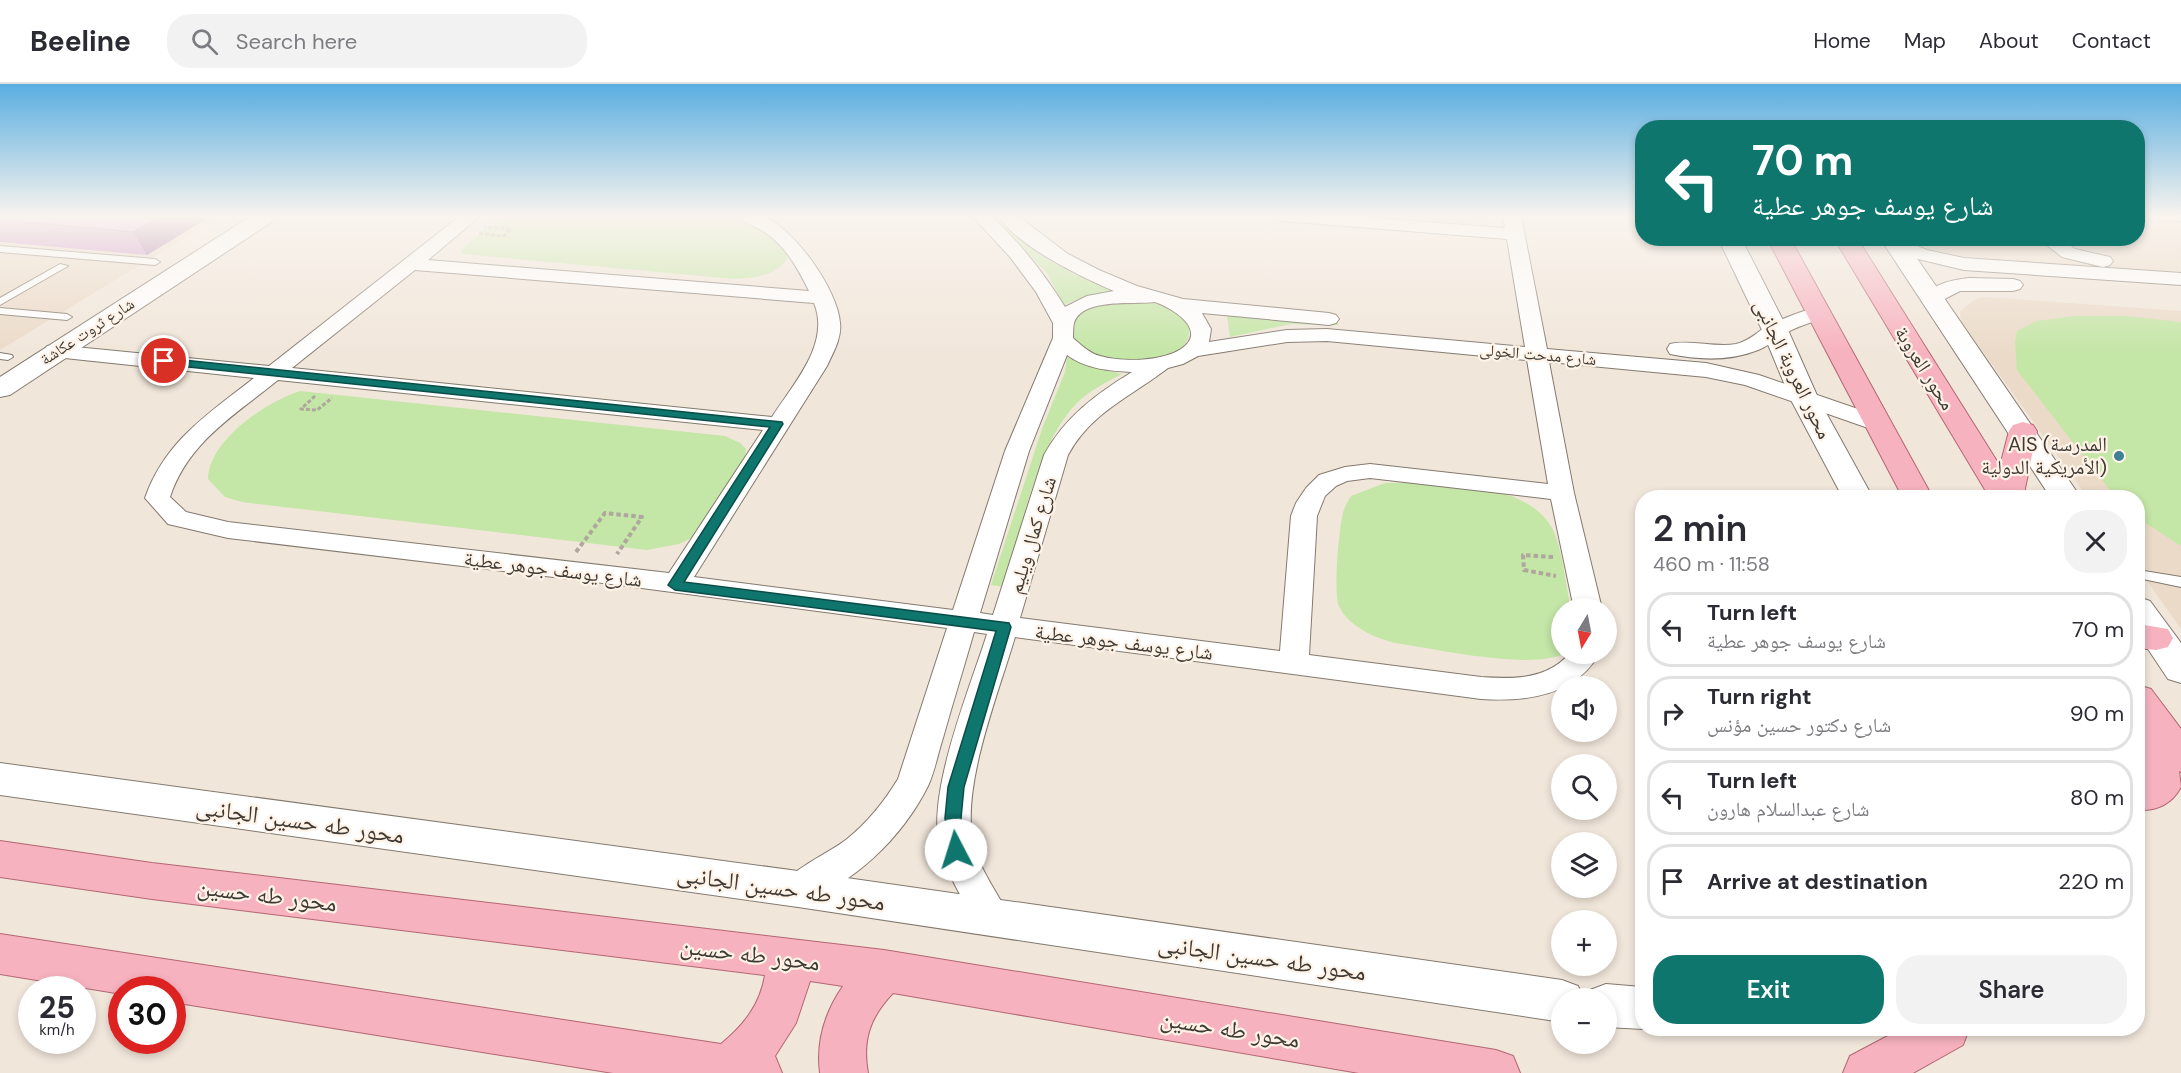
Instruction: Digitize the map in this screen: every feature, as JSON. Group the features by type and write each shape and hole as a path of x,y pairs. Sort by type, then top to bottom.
{"main road":[{"path":"1791,262 1914,490"},
{"name":"محور العروبة","path":"1860,262 2002,490"},
{"path":"2009,490 2023,431"},
{"path":"2145,708 2181,757"},
{"path":"2145,746 2156,763 2164,782 2160,789 2152,794 2145,794"},
{"name":"محور طه حسين","path":"0,859 152,881 884,971 1496,1073"},
{"path":"0,954 743,1070 752,1049 770,1028 785,996 789,981 789,958"},
{"path":"844,1073 843,1037 851,1012 865,990 884,971"},
{"path":"1867,1073 1933,1036"}],"street":[{"name":"شارع ثروت عكاشة","path":"0,389 64,333 155,262"},
{"name":"شارع ثروت عكاشة","path":"3,358 64,333 186,262"},
{"path":"675,585 816,366 827,343 830,321 822,298 802,262"},
{"path":"1025,262 1036,275 1063,330 1078,354 1108,364 1143,366 1160,364"},
{"path":"1070,262 1114,284 1152,297"},
{"path":"1520,262 1562,493 1585,598"},
{"name":"محور العروبة الجانبى","path":"1741,262 1775,330 1805,400 1854,490"},
{"path":"1906,262 2023,431 2061,490"},
{"path":"1956,262 2181,279"},
{"path":"2136,262 2181,266"},
{"path":"410,264 822,298"},
{"name":"شارع يوسف جوهر عطية","path":"410,264 272,372 204,428 179,452 165,473 157,498 177,518 228,530 603,574 1503,690 1547,683 1565,675 1578,664"},
{"path":"1931,300 1943,290 1966,285 1990,284 2181,296"},
{"path":"1063,330 1070,313 1081,305 1096,299 1124,296 1152,297"},
{"name":"شارع مدحت الخولى","path":"1152,297 1179,305 1537,345 1716,371 1751,380 1878,424"},
{"path":"1179,305 1195,317 1201,328 1199,340 1191,351"},
{"name":"شارع مدحت الخولى","path":"1160,364 1191,351 1306,335 1725,352 1754,345 1775,330 1818,313"},
{"name":"شارع كمال ويليم","path":"798,889 829,871 865,844 893,814 913,783 1017,451 1063,330"},
{"path":"64,333 272,372 777,424"},
{"name":"شارع كمال ويليم","path":"993,919 970,881 956,850 953,818 956,787 1004,627 1056,455 1064,437 1076,423 1105,399 1160,364"},
{"path":"1294,664 1304,516 1311,496 1323,482 1340,475 1370,471 1562,493"},
{"path":"2145,629 2181,670"},
{"name":"محور طه حسين الجانبى","path":"0,779 798,889 1551,999"},
{"path":"1617,1006 1635,1007"}],"lane":[{"path":"3,299 63,266"},
{"path":"0,311 64,333"},
{"path":"2145,575 2181,582"}],"path":[{"path":"564,570 605,513 642,517 603,574"},
{"path":"1522,556 1578,569 1525,572 1522,556"}],"shaded area":[{"path":"0,262 145,262 0,350"},
{"path":"1984,262 2181,262 2181,276"},
{"name":"AIS (المدرسة الأمريكية الدولية)","path":"1978,298 2181,311 2181,629 2145,578 2145,490 2082,490 1961,321 1960,312"}],"green space":[{"path":"551,262 785,262 773,272 758,277 734,279"},
{"path":"1036,262 1056,262 1073,274 1117,292 1084,297 1064,305 1047,273"},
{"path":"1109,301 1151,303 1169,309 1188,323 1188,338 1181,348 1167,356 1150,359 1112,359 1084,350 1071,337 1072,322 1085,309"},
{"path":"1226,310 1338,322 1338,325 1291,324 1230,337"},
{"name":"AIS (المدرسة الأمريكية الدولية)","path":"2074,316 2127,316 2181,322 2181,546 2145,523 2145,490 2110,490 2017,370 2015,341 2017,331 2036,321"},
{"path":"1067,357 1122,374 1086,395 1062,421 1040,465 1005,587 991,585 1042,429 1065,372"},
{"path":"300,391 725,436 740,443 746,449 745,458 691,538 679,544 647,550 242,502 225,497 208,479 211,464 218,450 242,424 256,413"},
{"path":"1385,483 1452,485 1500,493 1522,501 1539,512 1552,528 1555,536 1569,598 1551,598 1551,657 1528,660 1482,657 1396,643 1372,635 1349,620 1337,599 1337,575 1341,521 1351,496"}],"place":[{"name":"AIS (المدرسة الأمريكية الدولية)","path":"2119,456"}],"route":[{"path":"164,361 777,424 675,585 1004,627 956,787 953,818 956,850"}]}
